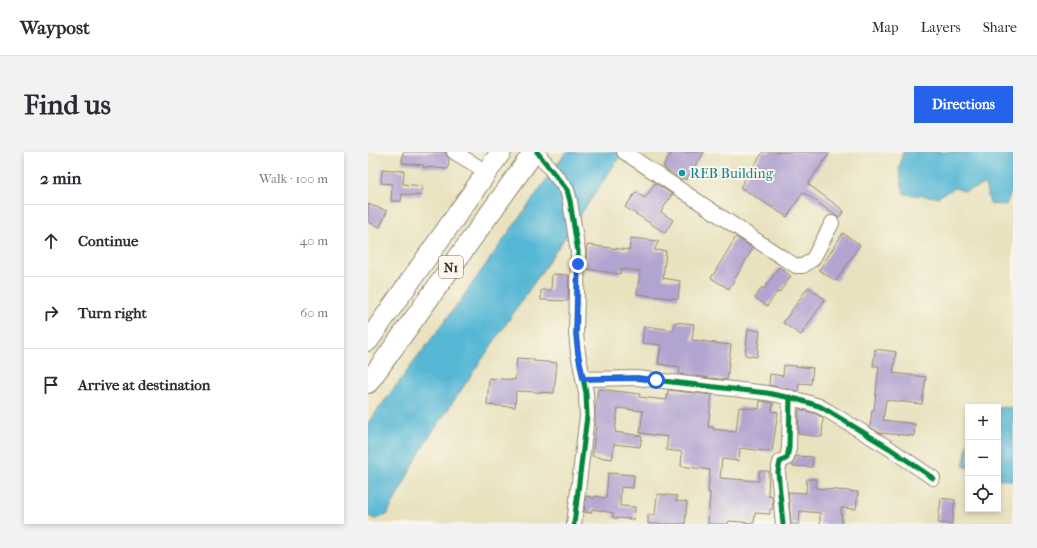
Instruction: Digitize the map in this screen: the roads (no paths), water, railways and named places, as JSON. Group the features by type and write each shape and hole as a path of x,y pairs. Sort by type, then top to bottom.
{"highway":[{"name":"N1","path":"368,340 501,152"},
{"name":"N1","path":"368,383 536,152"}],"street":[{"path":"454,152 487,172"},
{"path":"536,152 567,190 578,252 576,334 578,353 586,393 587,416 574,524"},
{"path":"624,152 796,266 803,266 812,259 832,223"},
{"path":"583,379 637,378 790,397 828,410 889,448 933,478"},
{"path":"783,524 778,472 780,462 787,458 789,448 790,397"}],"water":[{"path":"566,152 623,152 423,446 387,515 375,519 368,516 368,423 460,301"},
{"path":"903,152 1013,152 1013,188 1006,205 990,204 985,185 964,191 955,188 937,197 904,194 899,169"},
{"path":"1001,407 1013,408 1013,481 1001,479"},
{"path":"965,456 965,467 963,466"}],"place":[{"name":"REB Building","path":"682,173"}]}
